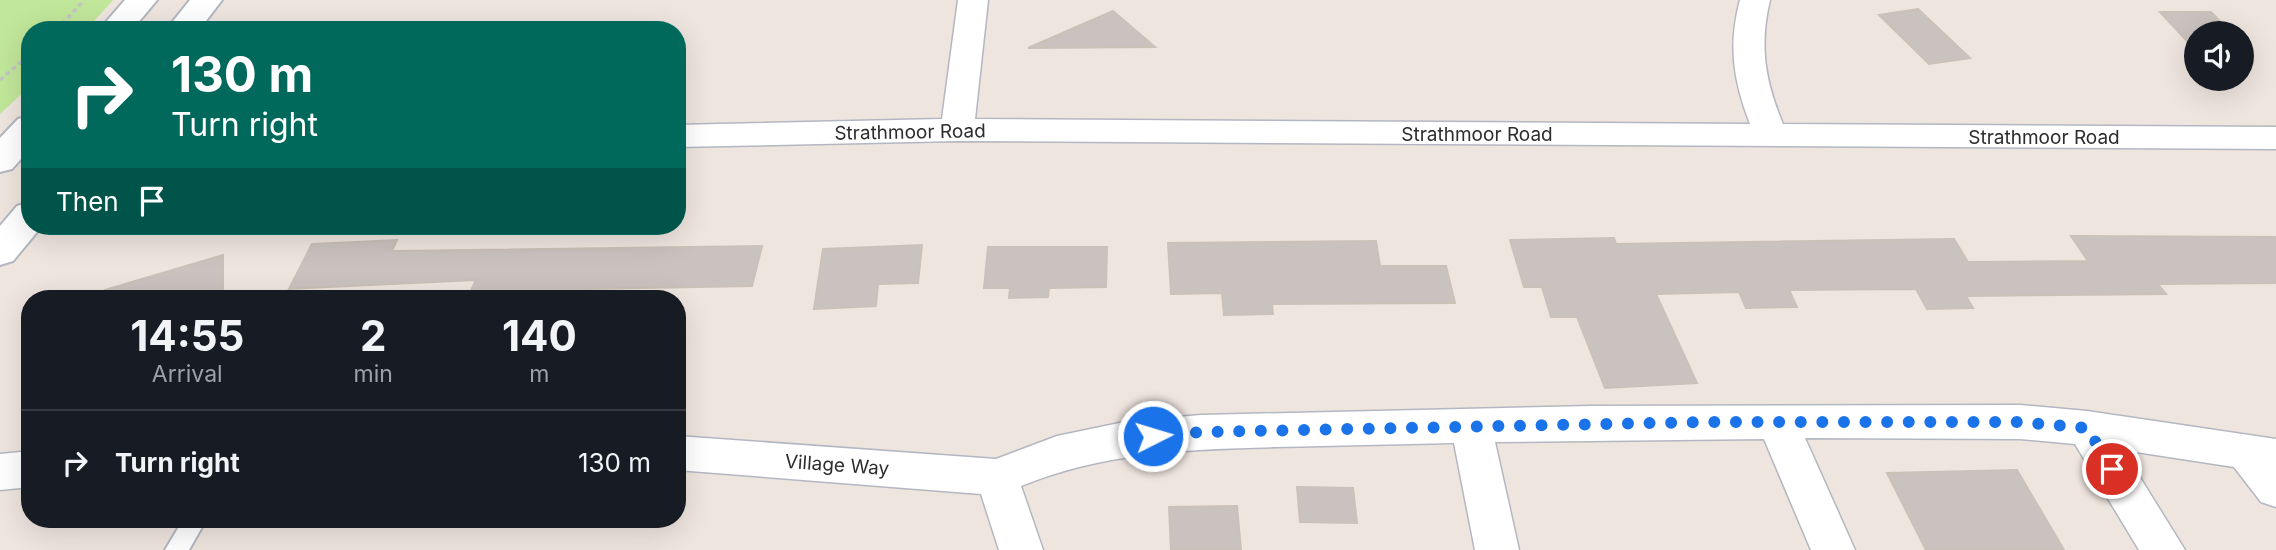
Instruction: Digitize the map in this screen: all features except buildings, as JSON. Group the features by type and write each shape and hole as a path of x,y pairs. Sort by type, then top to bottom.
{"main road":[{"path":"123,21 142,0"},
{"path":"189,21 206,0"},
{"path":"0,160 21,137"},
{"path":"0,251 21,226"}],"street":[{"path":"957,130 973,0"},
{"path":"1755,0 1746,32 1747,76 1771,136"},
{"name":"Strathmoor Road","path":"686,136 957,130 2276,138"},
{"path":"1021,550 997,477 1057,453 1129,438 1201,432 1993,422 2087,428 2262,454 2276,489"},
{"path":"1778,423 1833,550"},
{"path":"1471,427 1497,550"},
{"path":"2087,428 2163,550"},
{"name":"Village Way","path":"686,454 997,477"},
{"path":"0,472 21,470"}],"lane":[{"path":"177,550 190,528"}],"path":[{"path":"65,21 84,0"},
{"path":"0,80 21,62"}],"green space":[{"path":"0,0 113,0 94,21 21,21 21,94 0,114"}],"route":[{"path":"1153,436 1201,432 1591,423 2020,422 2087,428 2112,469"}]}
